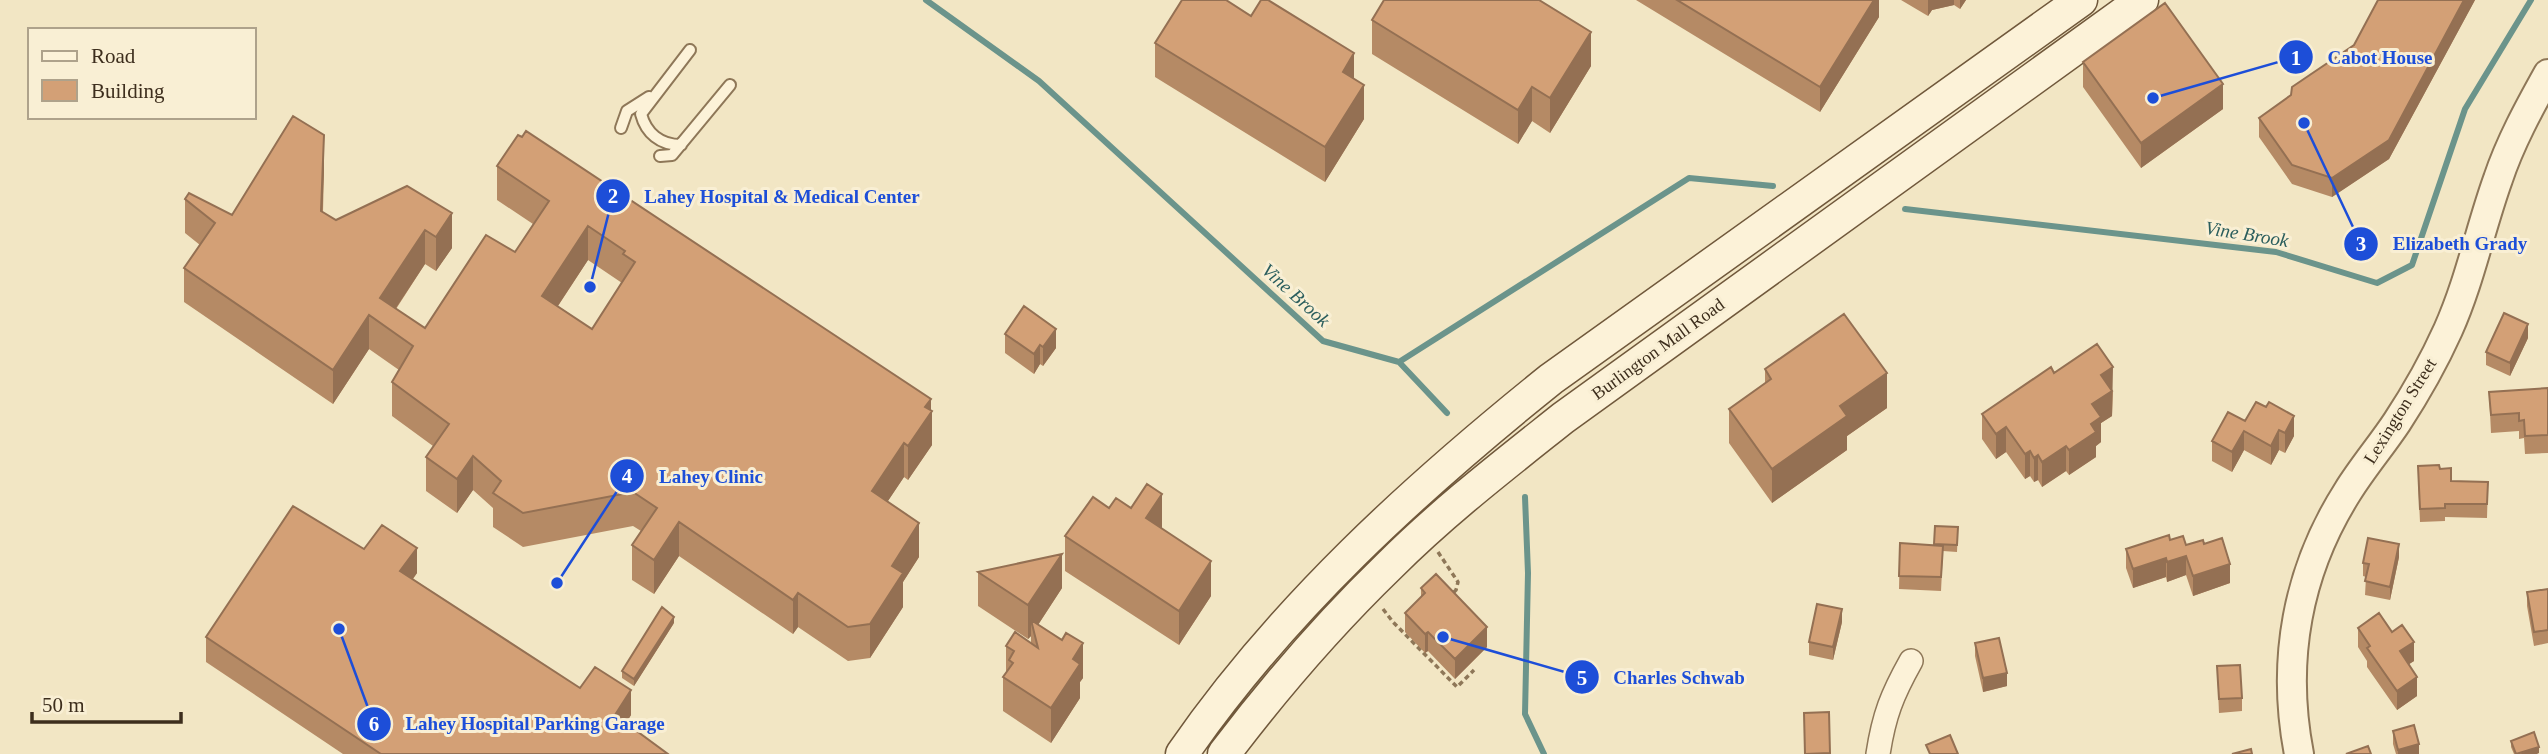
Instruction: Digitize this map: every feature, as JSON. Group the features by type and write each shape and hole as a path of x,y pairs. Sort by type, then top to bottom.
{"main road":[{"name":"Burlington Mall Road","path":"1224,754 1301,660 1388,566 1489,476 1573,411 2142,0"},
{"path":"1182,754 1210,713 1311,596 1374,531 1486,431 1551,379 2073,4"}],"street":[{"name":"Lexington Street","path":"2299,754 2291,705 2292,652 2300,600 2311,564 2335,512 2397,422 2446,333 2471,269 2503,166 2548,74"},
{"path":"1878,754 1883,719 1889,701 1911,661"}],"lane":[{"path":"681,145 669,145 645,128 641,114 690,50"},
{"path":"660,156 672,155 730,85"},
{"path":"621,128 626,111 654,94"}],"path":[{"path":"1436,550 1458,582 1456,590 1448,598"},
{"path":"1382,607 1392,622 1457,687 1474,670"}],"building":[{"path":"1182,0 1226,0 1251,16 1261,0 1268,0 1354,53 1343,72 1364,85 1325,147 1155,43"},
{"path":"1384,0 1539,0 1591,32 1550,98 1532,87 1518,110 1372,20"},
{"path":"1677,0 1874,0 1820,87"},
{"path":"2378,0 2464,0 2389,140 2332,178 2292,165 2259,118 2291,95 2292,87 2354,45"},
{"path":"2165,3 2223,84 2141,143 2083,62"},
{"path":"293,116 324,135 321,211 336,220 407,186 452,213 436,237 425,230 380,298 425,328 486,235 515,252 549,201 497,166 518,135 522,137 526,131 931,399 925,407 932,411 908,446 904,443 872,491 919,523 892,566 903,573 870,624 848,627 798,593 793,600 679,522 654,560 632,545 657,508 633,492 523,513 493,493 501,481 473,456 457,479 426,457 449,424 392,382 413,346 369,315 333,370 184,268 215,223 185,199 189,193 232,215","holes":["588,226 625,251 623,254 635,262 592,329 542,296"]},
{"path":"1024,306 1056,329 1043,347 1040,345 1034,354 1005,334"},
{"path":"2504,313 2528,324 2510,363 2486,352"},
{"path":"1844,314 1887,373 1840,406 1847,416 1772,469 1729,409 1771,379 1765,369"},
{"path":"2097,344 2113,367 2101,375 2112,391 2092,404 2101,417 2091,424 2096,432 2069,450 2066,446 2042,462 2038,455 2034,458 2030,451 2025,454 2006,427 1996,434 1982,414 2051,367 2054,373"},
{"path":"2548,388 2548,435 2525,436 2524,420 2519,421 2519,413 2491,415 2489,392"},
{"path":"2256,402 2266,407 2269,402 2294,416 2285,433 2279,430 2271,446 2244,431 2232,452 2212,441 2228,412 2245,421"},
{"path":"2439,465 2440,469 2451,468 2451,481 2488,482 2487,504 2445,504 2445,508 2420,509 2418,466"},
{"path":"1147,484 1162,494 1146,518 1211,561 1179,611 1065,536 1093,497 1109,508 1116,498 1131,508"},
{"path":"293,506 364,549 382,525 417,548 400,571 580,688 595,667 631,690 615,715 668,754 381,754 206,637"},
{"path":"1935,526 1958,527 1957,545 1934,544"},
{"path":"2169,535 2170,540 2183,536 2186,545 2203,540 2204,544 2222,538 2230,564 2193,576 2186,556 2167,562 2166,558 2133,569 2126,549"},
{"path":"2368,538 2399,544 2390,587 2365,581 2369,564 2363,563"},
{"path":"1900,543 1943,546 1941,577 1899,576"},
{"path":"1062,554 1028,605 978,572"},
{"path":"1436,574 1487,627 1455,659 1405,613 1425,593 1421,588"},
{"path":"2548,589 2548,630 2534,632 2527,592"},
{"path":"1817,604 1842,609 1833,647 1809,642"},
{"path":"662,607 674,617 634,679 622,671"},
{"path":"2379,613 2392,632 2402,625 2414,642 2400,651 2417,677 2397,691 2367,648 2370,646 2358,628"},
{"path":"1031,620 1062,640 1066,633 1083,643 1073,659 1080,664 1051,708 1003,677 1013,663 1009,660 1014,651 1006,646 1015,632 1038,648"},
{"path":"1999,638 2007,673 1983,678 1975,643"},
{"path":"2240,665 2242,698 2219,699 2217,666"},
{"path":"1829,712 1830,753 1805,754 1804,713"},
{"path":"2414,725 2419,744 2398,750 2393,731"},
{"path":"2534,732 2539,747 2516,754 2511,741"},
{"path":"1950,735 1958,754 1930,754 1926,745"},
{"path":"2368,746 2371,754 2346,754"},
{"path":"2251,749 2252,754 2232,754"}],"waterway":[{"name":"Vine Brook","path":"926,0 1039,81 1323,341 1399,362 1689,178 1773,186"},
{"name":"Vine Brook","path":"1905,209 2276,252 2377,283 2412,265 2465,109 2531,0"},
{"path":"1399,362 1447,413"},
{"path":"1525,497 1528,573 1525,714 1544,754"}],"place":[{"name":"Cabot House","path":"2153,98"},
{"name":"Elizabeth Grady","path":"2304,123"},
{"name":"Lahey Hospital & Medical Center","path":"590,287"},
{"name":"Lahey Clinic","path":"557,583"},
{"name":"Lahey Hospital Parking Garage","path":"339,629"},
{"name":"Charles Schwab","path":"1443,637"}]}
